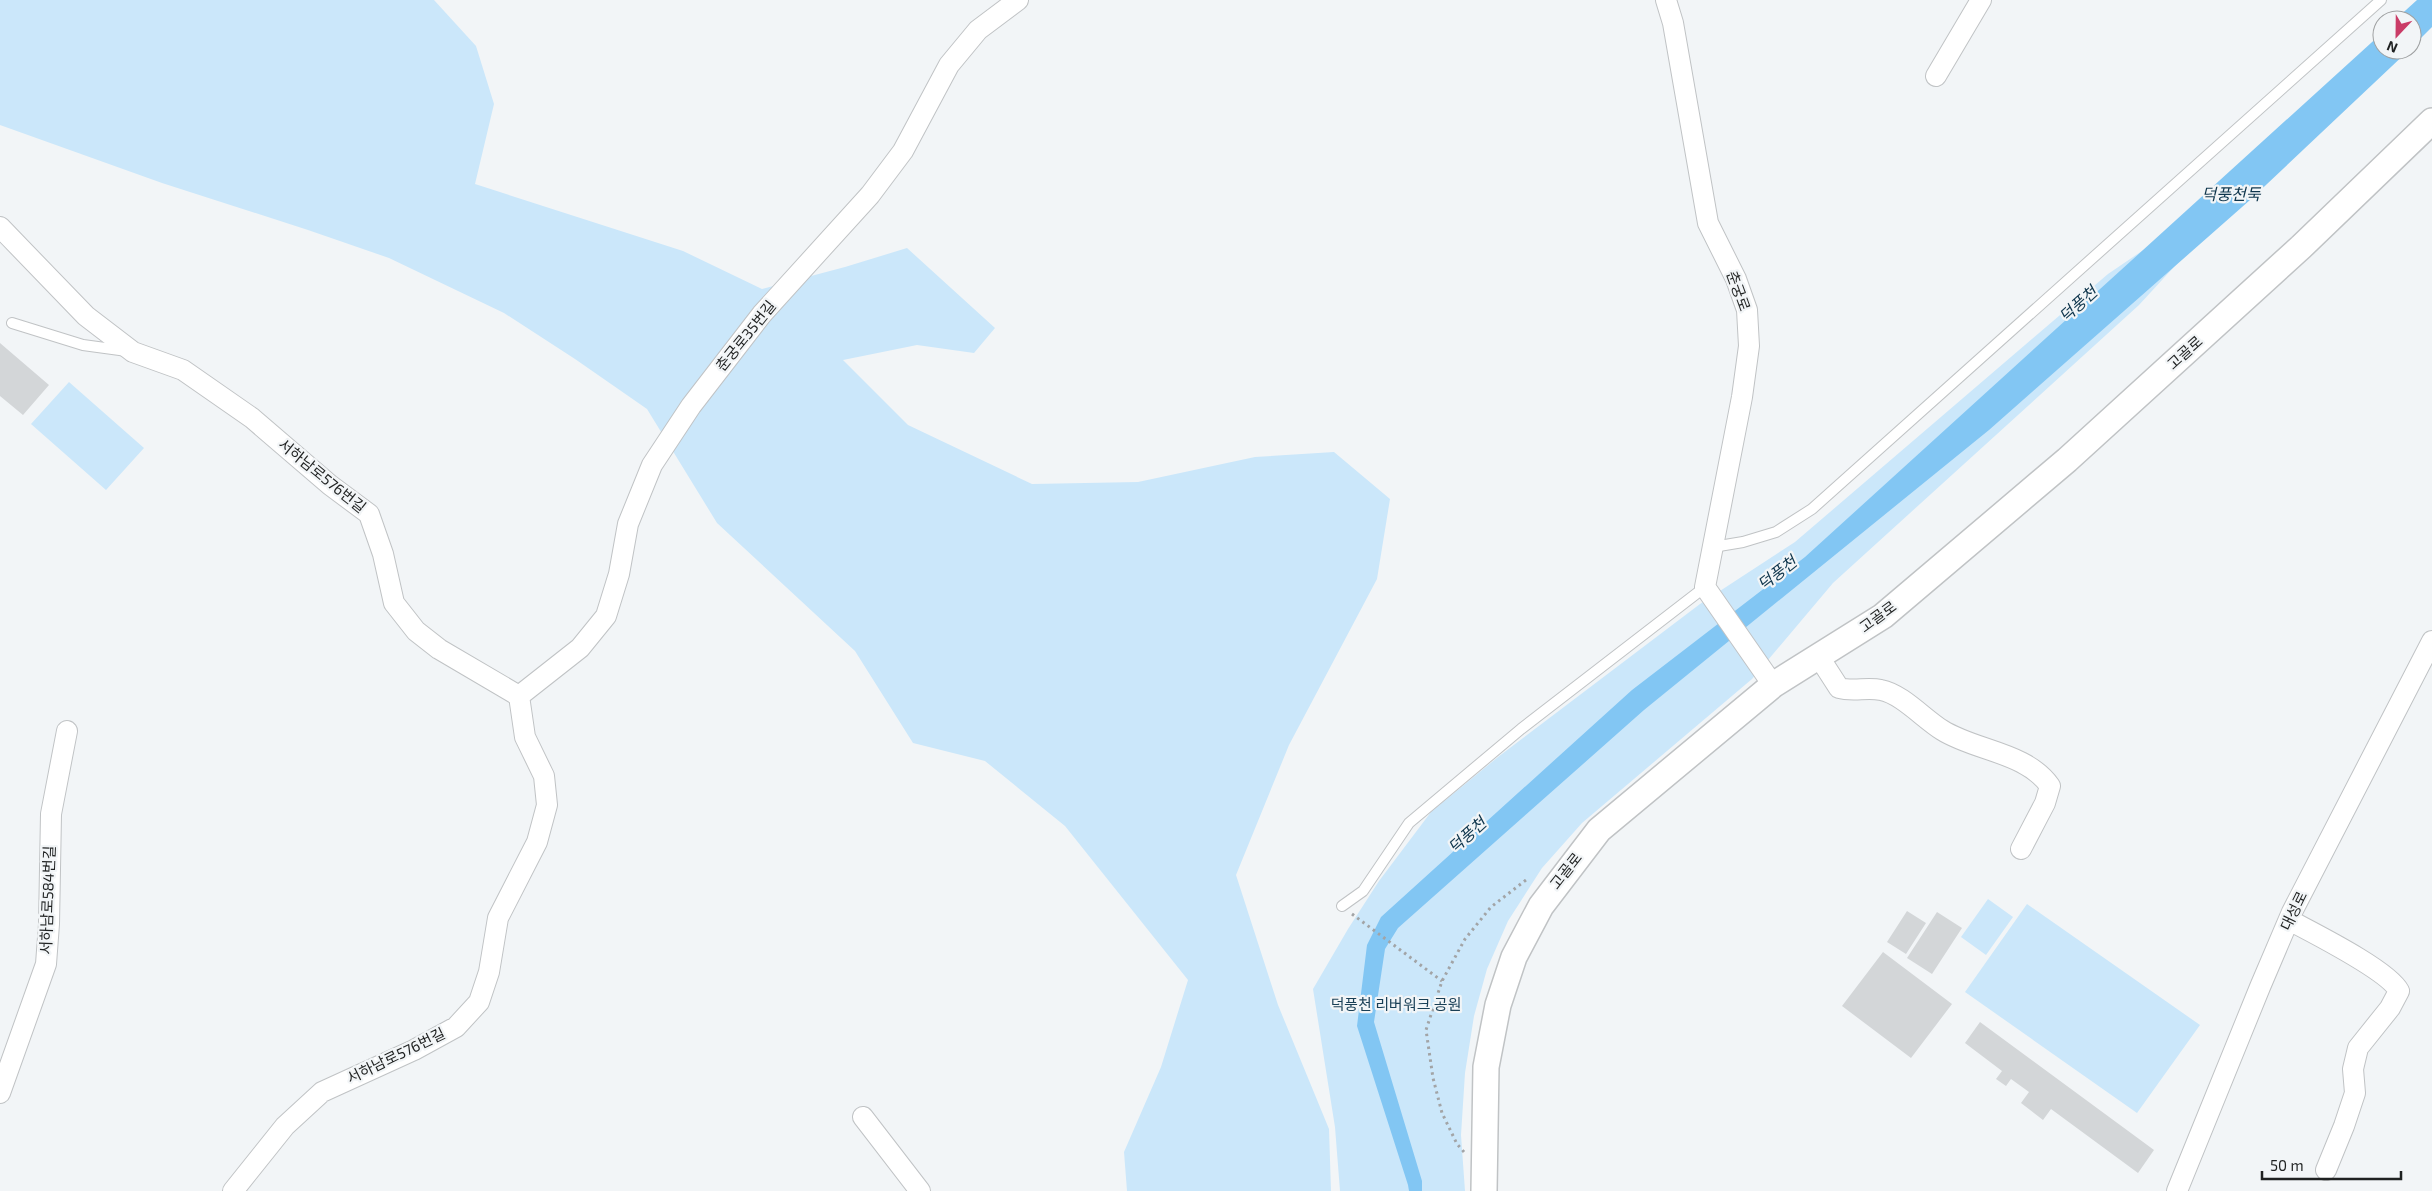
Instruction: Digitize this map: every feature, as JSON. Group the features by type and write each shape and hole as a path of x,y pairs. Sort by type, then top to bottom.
{"street":[{"name":"춘궁로35번길","path":"519,696 580,648 606,616 619,574 628,524 652,465 690,406 762,314 870,195 903,151 948,65 978,30 1018,0"},
{"name":"춘궁로","path":"1666,0 1673,22 1708,223 1736,279 1747,310 1749,346 1742,397 1705,586"},
{"path":"1936,76 1981,0"},
{"name":"고골로","path":"1484,1183 1486,1068 1498,1005 1514,957 1541,906 1599,830 1773,685 1882,616 2067,460 2301,247 2432,121"},
{"name":"서하남로576번길","path":"0,227 86,316 133,352 183,370 252,418 330,485 369,514 383,554 394,602 416,631 439,649 519,696 526,737 544,776 547,806 537,842 498,918 489,972 479,1002 456,1026 414,1050 322,1092 285,1126 233,1191"},
{"path":"1705,586 1773,685"},
{"name":"대성로","path":"2177,1191 2289,920 2432,641"},
{"path":"1819,657 1839,688 1849,691 1882,690 1906,703 1942,730 2028,765 2043,776 2050,786 2045,803 2021,849"},
{"name":"서하남로584번길","path":"0,1093 46,964 50,924 51,814 67,731"},
{"path":"2289,920 2364,963 2395,984 2399,992 2390,1008 2358,1048 2353,1069 2355,1092 2344,1126 2326,1170"},
{"path":"863,1117 920,1191"}],"lane":[{"path":"1713,546 1743,542 1776,532 1812,508 2381,0"},
{"path":"12,323 83,345 133,352"},
{"path":"1342,906 1363,891 1409,824 1521,728 1705,586"}],"path":[{"path":"1484,1183 1457,1144 1442,1113 1433,1078 1426,1030 1442,981 1465,939 1491,907 1526,880"},
{"path":"1342,906 1442,981"}],"green space":[{"path":"0,0 434,0 476,46 494,104 475,184 683,251 762,289 907,248 995,328 974,353 917,345 843,360 908,425 1032,484 1138,482 1255,457 1334,452 1390,499 1377,579 1289,745 1236,875 1278,1005 1329,1129 1331,1191 1127,1191 1124,1152 1161,1067 1188,980 1065,826 985,761 913,743 855,651 717,523 647,409 575,359 504,313 389,258 162,183 0,125"},
{"name":"덕풍천 리버워크 공원","path":"2267,166 2139,305 1833,583 1752,679 1582,823 1542,868 1508,921 1487,969 1474,1016 1465,1073 1461,1135 1465,1191 1340,1191 1335,1127 1313,989 1379,881 1431,812 1498,757 1700,604 1795,542 2108,274"},
{"path":"69,382 144,448 106,490 31,424"},
{"path":"1988,899 2013,917 1986,955 1961,937"},
{"path":"2027,904 2200,1025 2137,1113 1965,992"}],"water":[{"path":"2417,0 2432,0 2432,27 2422,37 2422,10 2406,10"},
{"name":"덕풍천둑","path":"2372,42 2372,60 2398,60 2250,200 1989,430 1644,710 1398,928 1385,949 1374,1022 1422,1181 1422,1191 1409,1191 1357,1026 1367,945 1381,917 1632,690 1805,557"}],"building":[{"path":"0,343 49,385 23,415 0,396"},
{"path":"1907,911 1926,923 1906,954 1887,942"},
{"path":"1937,912 1962,928 1932,974 1907,958"},
{"path":"1883,952 1952,1004 1911,1058 1842,1006"},
{"path":"1980,1022 2154,1150 2138,1173 2051,1109 2043,1120 2021,1103 2029,1092 2011,1079 2006,1086 1996,1079 2002,1071 1965,1043"}],"water label":[{"name":"덕풍천","path":"2078,304"},
{"name":"덕풍천","path":"1777,573"},
{"name":"덕풍천","path":"1467,835"}]}
